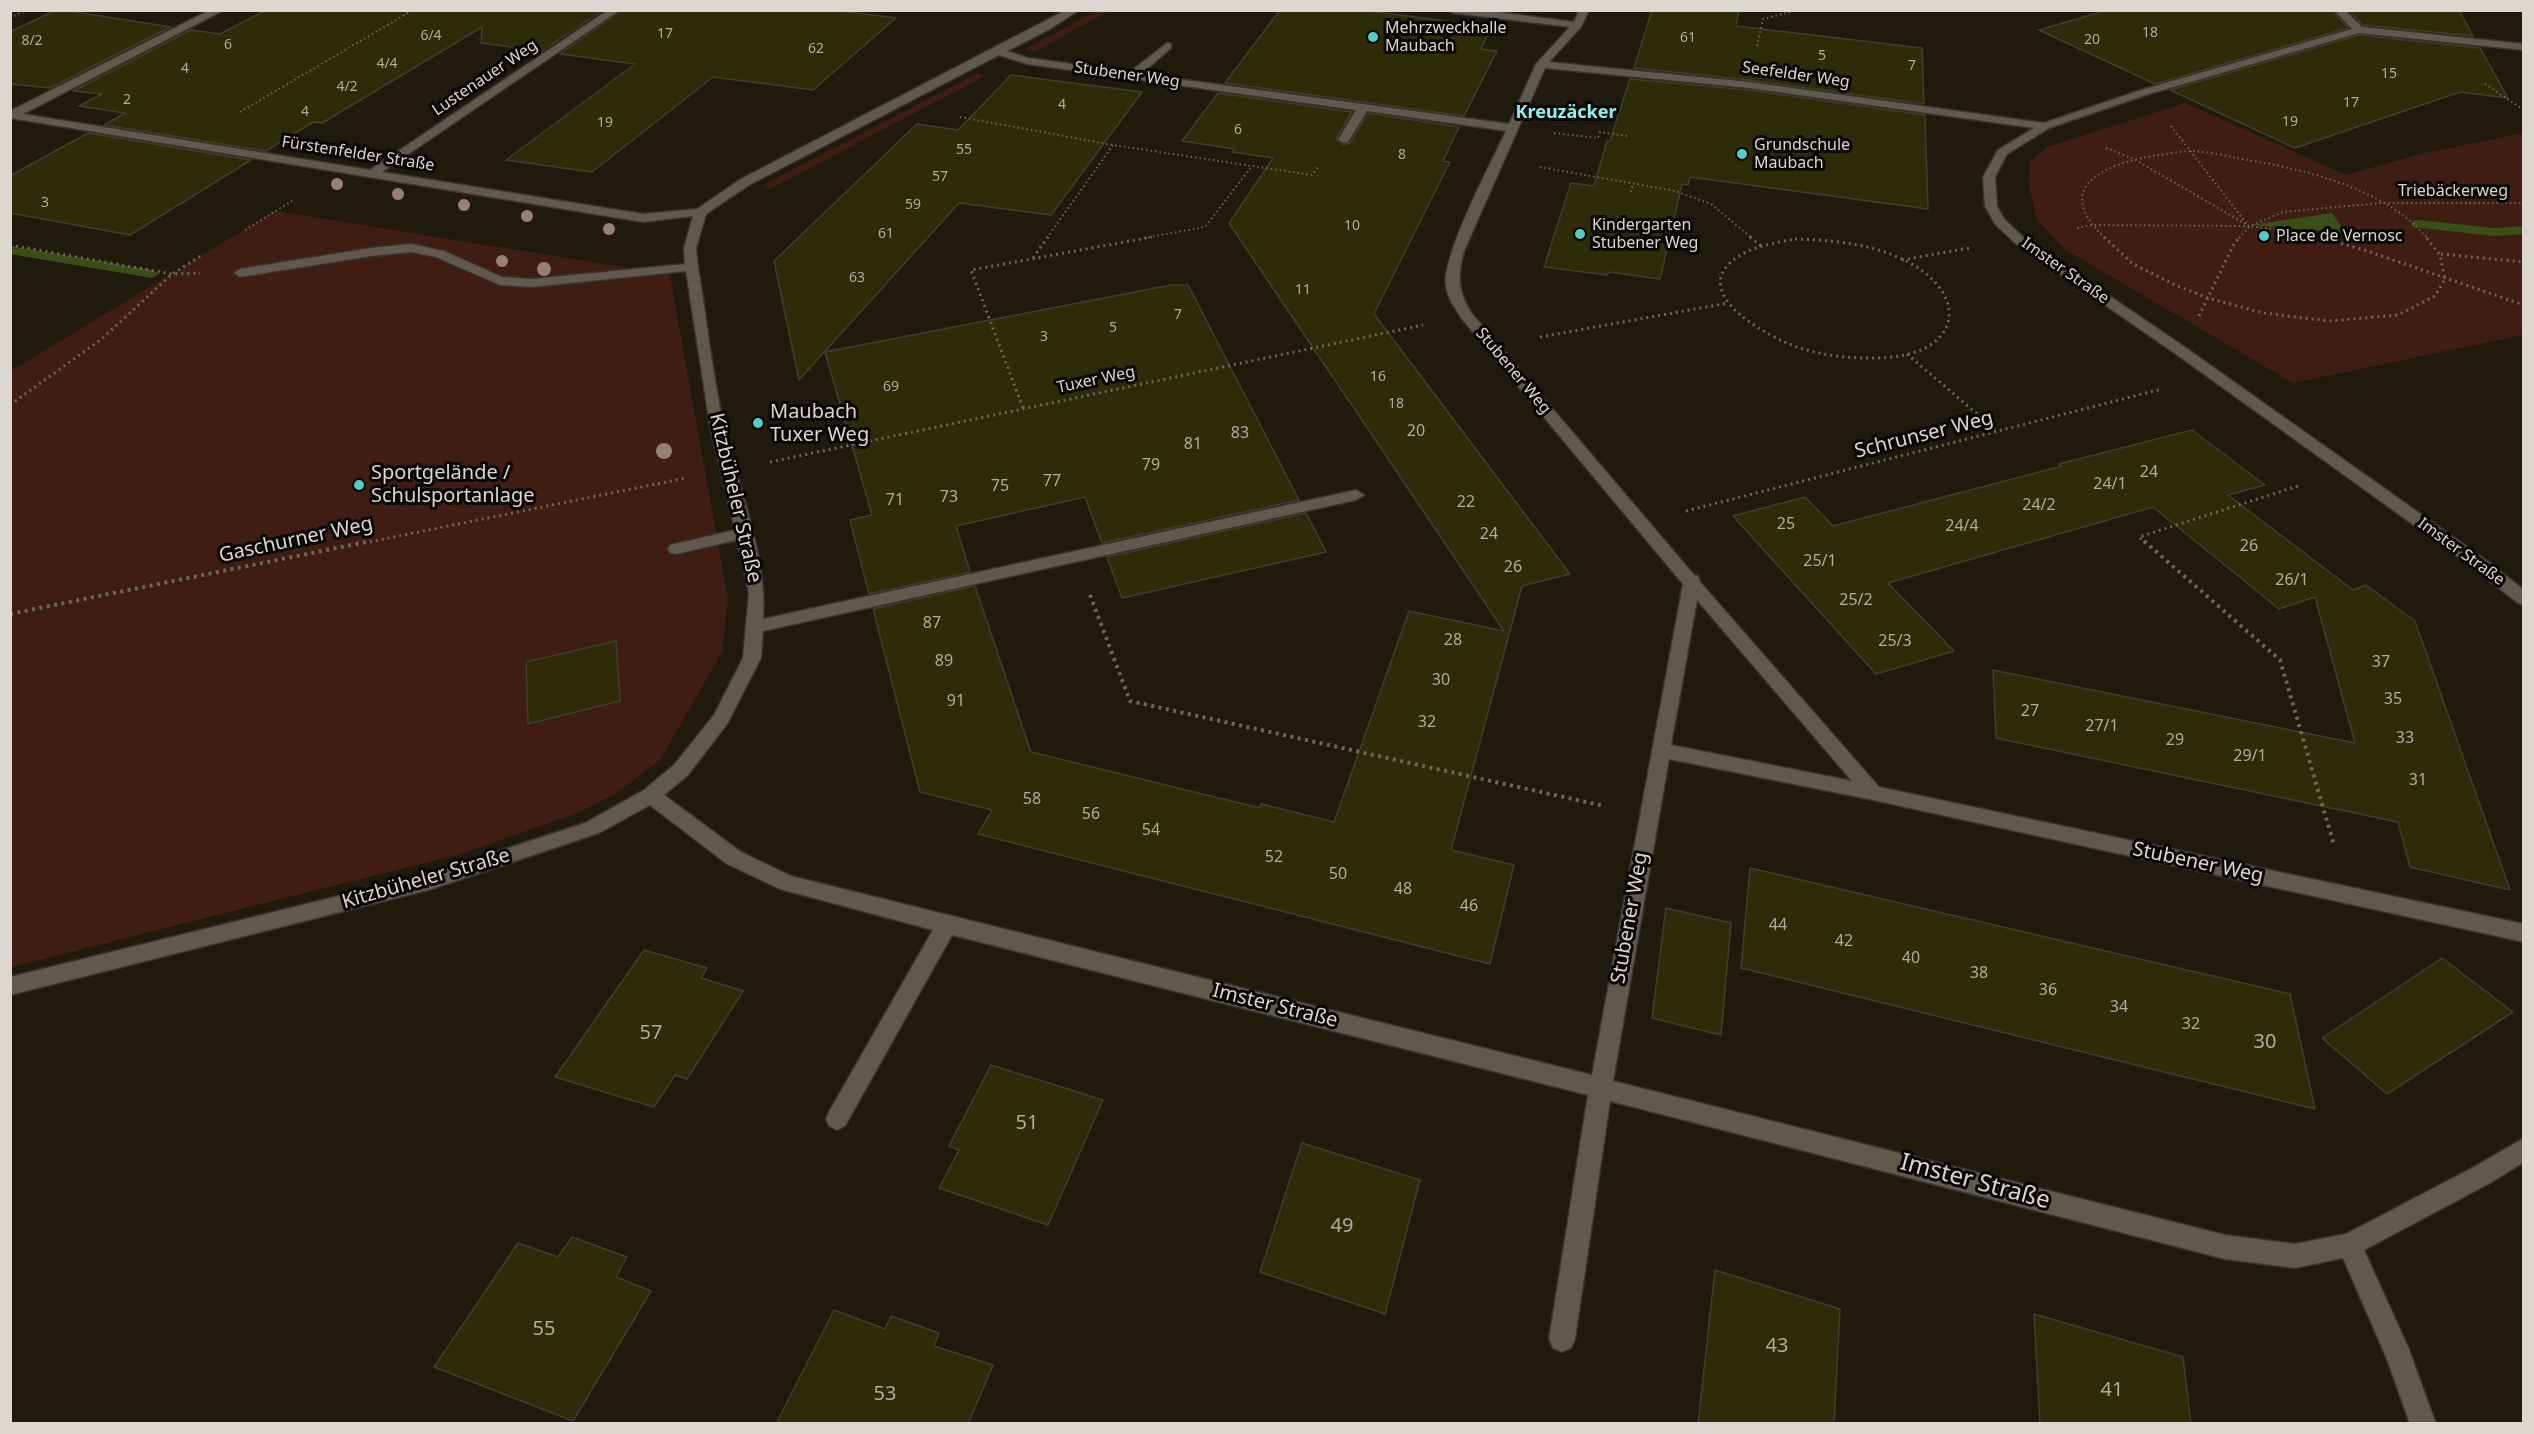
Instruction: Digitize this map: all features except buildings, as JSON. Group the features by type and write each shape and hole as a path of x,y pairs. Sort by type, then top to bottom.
{"street":[{"path":"11,115 219,10"},
{"name":"Lustenauer Weg","path":"374,172 615,10"},
{"path":"700,212 745,182 999,52 1074,10"},
{"path":"1453,10 1577,25"},
{"name":"Stubener Weg","path":"1584,10 1577,25 1541,64 1458,251 1451,274 1454,296 1467,316 1640,523 1692,580 1873,793"},
{"path":"2339,10 2359,30 2523,47"},
{"name":"Imster Straße","path":"2359,30 2145,92 2045,126 2002,152 1989,177 1991,206 1999,221 2019,240 2181,351 2521,593"},
{"path":"1132,76 1167,46"},
{"name":"Stubener Weg","path":"999,52 1027,61 1512,128"},
{"name":"Seefelder Weg","path":"1541,64 2045,126"},
{"path":"1344,140 1363,108"},
{"name":"Fürstenfelder Straße","path":"11,115 374,172 643,218 700,212"},
{"name":"Kitzbüheler Straße","path":"10,986 432,881 592,828 651,795 681,770 721,719 752,658 757,593 730,471 717,426 692,267 690,248 700,212"},
{"path":"240,273 371,252 411,248 440,254 500,281 532,283 692,267"},
{"path":"755,627 1356,495"},
{"path":"676,549 744,533"},
{"name":"Stubener Weg","path":"1602,1088 1609,1034 1692,580"},
{"name":"Stubener Weg","path":"1661,750 1873,793 2523,933"},
{"name":"Imster Straße","path":"651,795 734,858 787,883 2225,1247 2295,1256 2349,1245 2482,1175 2523,1149"},
{"path":"837,1119 947,925"},
{"path":"1562,1340 1602,1088"},
{"path":"2349,1245 2399,1356 2423,1424"}],"path":[{"path":"10,18 26,10"},
{"path":"188,143 413,10"},
{"path":"1749,89 1763,19 1797,10"},
{"path":"2145,92 2250,226"},
{"path":"950,116 1113,145 1312,176 1318,165"},
{"path":"2045,126 2134,159 2250,226"},
{"path":"1512,128 1598,138 1600,132 1627,136"},
{"path":"1032,259 1113,145"},
{"path":"2190,151 2270,163 2320,176 2382,202 2415,225 2440,254 2445,279 2435,296 2398,315 2329,321 2263,313 2208,298 2133,264 2091,225 2082,201 2086,185 2100,172 2134,159 2190,151"},
{"path":"1497,162 1578,172 1602,180 1675,191 1711,204 1761,246"},
{"path":"1023,408 970,270 1205,227 1252,166"},
{"path":"237,234 343,168"},
{"path":"1631,192 1633,184"},
{"name":"Triebäckerweg","path":"2250,226 2283,212 2382,202 2523,203"},
{"path":"1902,260 2091,225 2250,226 2305,233 2364,250 2523,305"},
{"path":"2181,351 2234,244 2250,226"},
{"path":"1795,239 1827,239 1860,245 1902,260 1925,273 1947,297 1952,319 1946,333 1923,349 1890,358 1845,358 1796,347 1757,330 1739,316 1728,303 1722,282 1728,264 1761,246 1795,239"},
{"path":"10,245 172,274 240,273"},
{"path":"10,405 103,338 172,274 209,251"},
{"path":"2440,254 2523,262"},
{"path":"1492,345 1728,303"},
{"name":"Tuxer Weg","path":"730,471 804,453 1467,316"},
{"path":"1906,353 1997,431"},
{"name":"Schrunser Weg","path":"1640,523 2215,375"},
{"name":"Gaschurner Weg","path":"10,614 653,483 730,471"},
{"path":"2302,484 2139,537 2280,660 2349,896"},
{"path":"1076,556 1130,701 1649,816"}],"shaded area":[{"path":"1097,11 1109,11 1034,52 1025,49"},
{"path":"976,74 985,76 770,189 763,185"},
{"path":"2185,103 2346,175 2420,154 2523,133 2523,335 2293,383 2064,249 2037,219 2029,186 2030,162 2047,147"},
{"name":"Sportgelände / Schulsportanlage","path":"275,211 629,268 668,265 728,599 722,652 660,760 615,794 580,812 461,854 11,967 11,371"},
{"path":"2332,213 2346,233 2251,225"}],"waterway":[{"path":"2418,224 2494,232 2524,230"},
{"path":"10,250 152,274"}],"place":[{"name":"Mehrzweckhalle Maubach","path":"1373,37"},
{"name":"Grundschule Maubach","path":"1742,154"},
{"name":"Kindergarten Stubener Weg","path":"1580,234"},
{"name":"Place de Vernosc","path":"2264,236"},
{"name":"Maubach Tuxer Weg","path":"758,423"},
{"name":"Sportgelände / Schulsportanlage","path":"359,485"}],"district":[{"name":"Kreuzäcker","path":"1566,113"}]}
